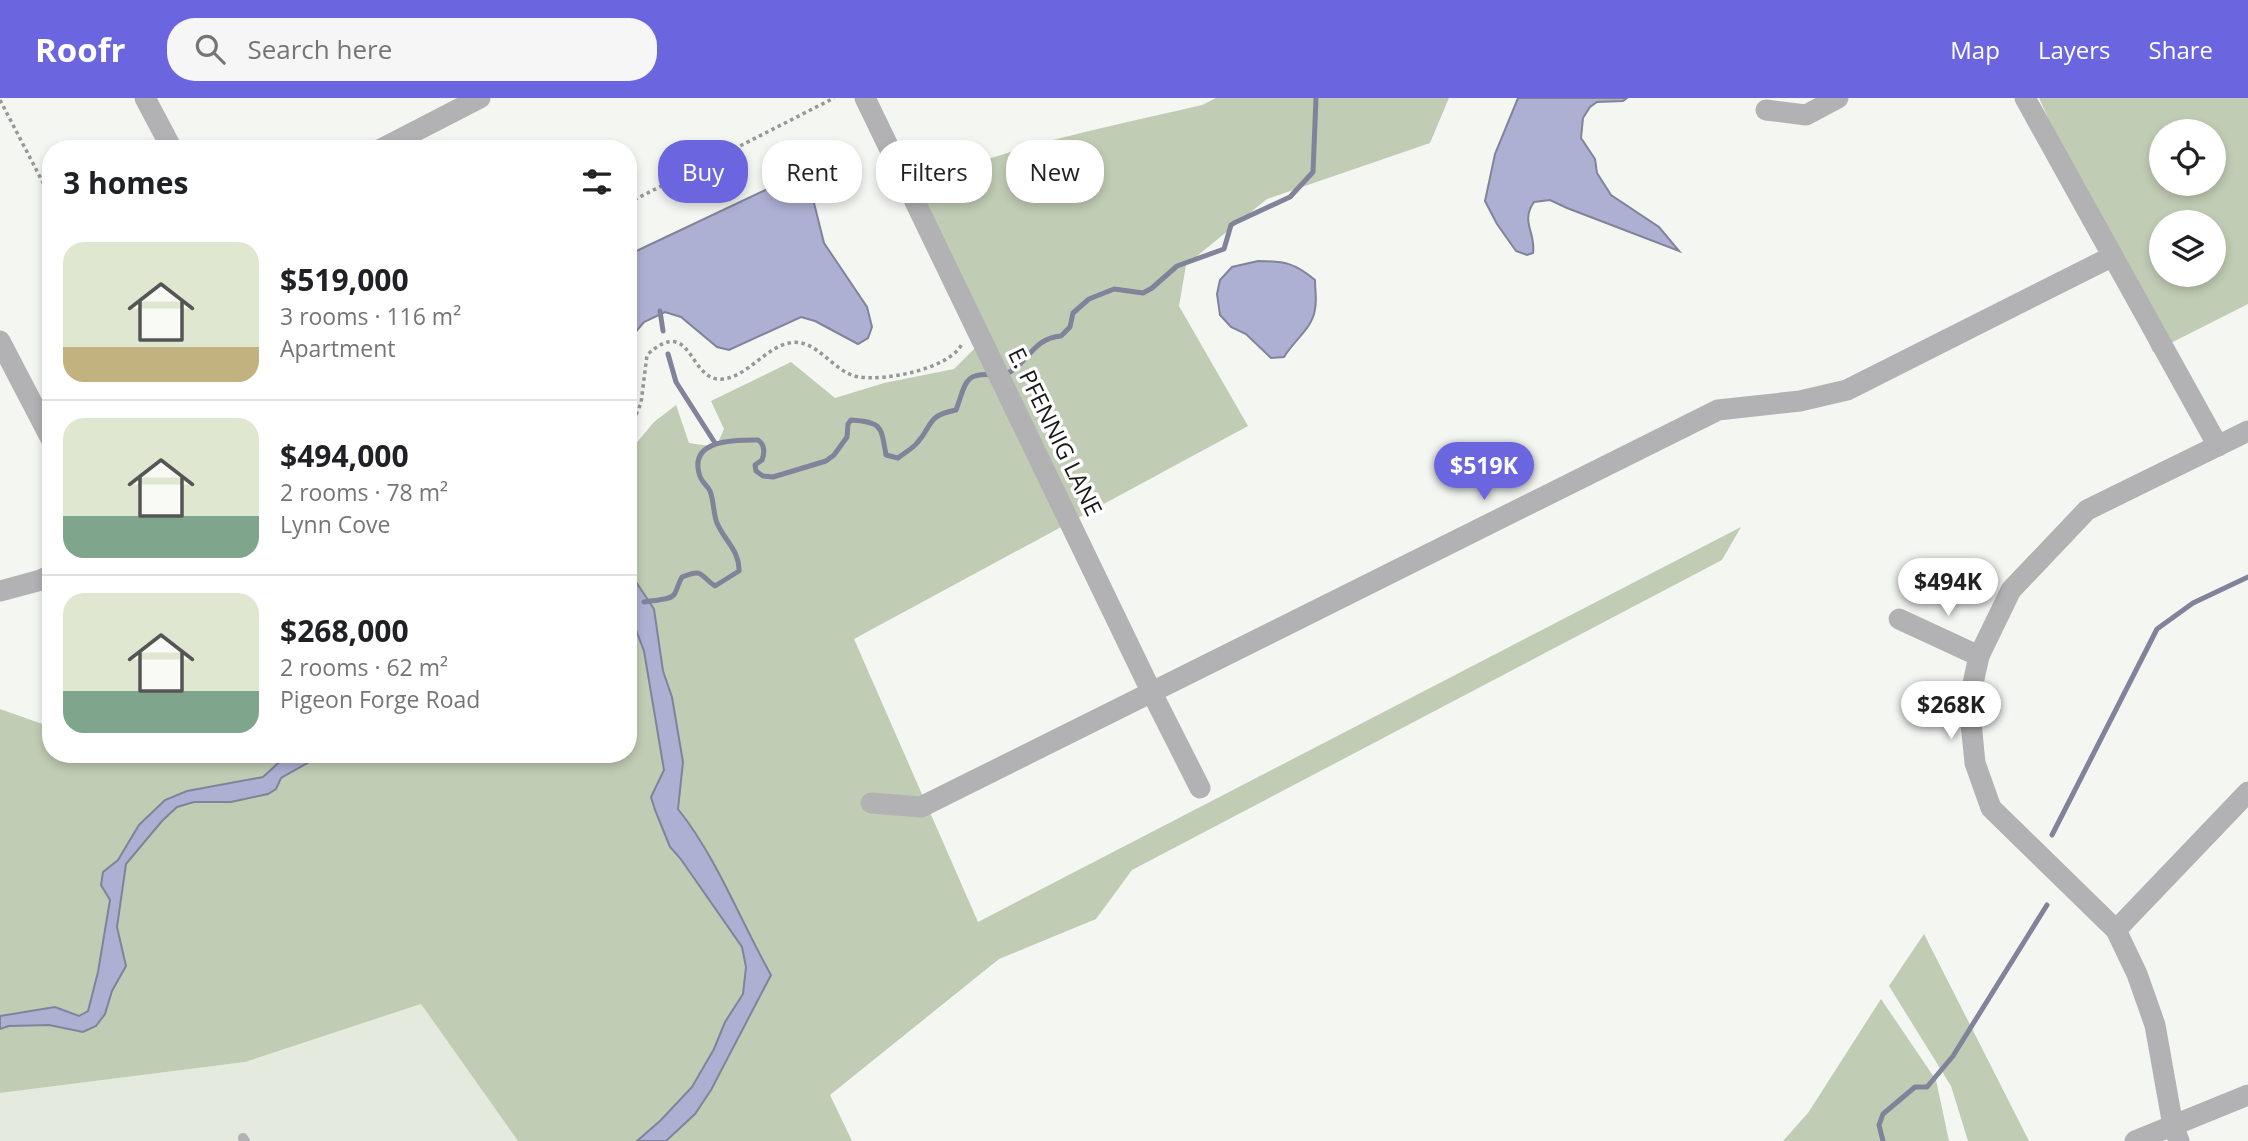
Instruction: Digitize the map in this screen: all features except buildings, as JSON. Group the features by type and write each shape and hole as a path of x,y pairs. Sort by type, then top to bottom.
{"street":[{"path":"145,98 167,140"},
{"path":"399,140 480,98"},
{"name":"E. PFENNIG LANE","path":"865,98 1200,788"},
{"path":"1766,110 1806,115 1838,98"},
{"path":"2025,98 2218,446"},
{"path":"871,803 921,807 1718,410 1800,401 1847,390 2113,256"},
{"path":"0,341 42,422"},
{"path":"2176,1133 2155,1025 2137,974 2116,930 1991,808 1975,763 1969,702 1979,656 2011,590 2087,510 2248,430"},
{"path":"0,591 42,578"},
{"path":"1899,619 1979,656"},
{"path":"2116,930 2248,792"},
{"path":"2135,1141 2176,1133 2248,1095"}],"path":[{"path":"637,198 834,98"},
{"path":"0,100 42,181"},
{"path":"637,413 641,403 647,355 659,344 671,341 684,346 708,376 722,379 787,343 804,342 857,377 891,375 930,368 950,359 964,339"}],"shaded area":[{"path":"421,1004 518,1141 0,1141 0,1093 245,1062"}],"green space":[{"path":"1216,98 1449,98 1430,143 1267,199 1186,265 1179,306 1248,426 854,639 978,922 1741,527 1722,560 1132,870 1096,919 999,959 830,1095 852,1141 518,1141 421,1004 245,1062 0,1093 0,709 42,724 42,763 637,763 637,442 654,422 676,405 689,443 716,447 724,429 711,401 791,362 835,398 884,383 954,369 978,345 921,203 992,203 992,158 1006,153 1006,203 1104,203 1104,140 1054,140 1202,105"},
{"path":"2039,98 2248,98 2248,304 2153,352"},
{"path":"1924,934 2029,1141 1968,1141 1951,1086 1889,986"},
{"path":"1881,999 1936,1080 1949,1141 1783,1141 1808,1113"}],"water":[{"path":"1518,98 1627,98 1623,101 1597,102 1590,107 1583,118 1581,138 1595,159 1597,173 1611,195 1659,227 1679,251 1550,200 1534,202 1528,215 1533,253 1527,255 1516,251 1485,201 1495,154"},
{"path":"762,192 762,203 814,203 824,243 867,307 872,327 868,338 858,344 815,321 801,317 729,350 717,347 681,317 665,312 644,322 637,330 637,251 738,203 748,203 748,198"},
{"path":"1258,261 1289,264 1315,280 1316,302 1311,322 1284,357 1271,358 1246,334 1231,327 1220,315 1217,294 1220,280 1232,267"},
{"path":"637,584 654,609 663,671 672,697 683,762 678,809 705,848 771,975 711,1090 695,1114 666,1141 637,1141 692,1087 714,1049 725,1022 743,994 746,967 742,947 670,847 655,810 651,797 664,770 644,651 637,633"},
{"path":"278,763 307,763 281,778 276,789 268,794 231,802 194,802 177,807 126,864 117,927 126,966 112,991 105,1014 96,1026 83,1032 49,1025 9,1026 0,1029 0,1016 55,1007 79,1016 88,1011 98,972 110,900 101,885 103,872 118,860 139,825 165,800 187,791 263,777"}],"waterway":[{"path":"1004,375 1012,371 1043,342 1061,336 1070,327 1073,313 1089,299 1114,289 1143,293 1177,266 1224,249 1234,223 1290,197 1313,172 1316,98"},
{"path":"660,311 663,331"},
{"path":"668,354 676,382 715,443"},
{"path":"644,602 673,596 682,577 689,574 701,574 715,586 739,571 737,557 717,523 710,491 700,476 698,462 701,453 708,448 727,441 758,440 764,451 762,460 755,465 756,471 763,476 773,477 826,461 847,437 851,420 869,422 878,427 886,455 898,458 917,443 935,418 956,410 964,387 971,378 994,375"},
{"path":"2052,835 2157,629 2193,603 2248,577"},
{"path":"1883,1141 1879,1125 1883,1114 1915,1087 1927,1087 1953,1056 2047,905"}]}
